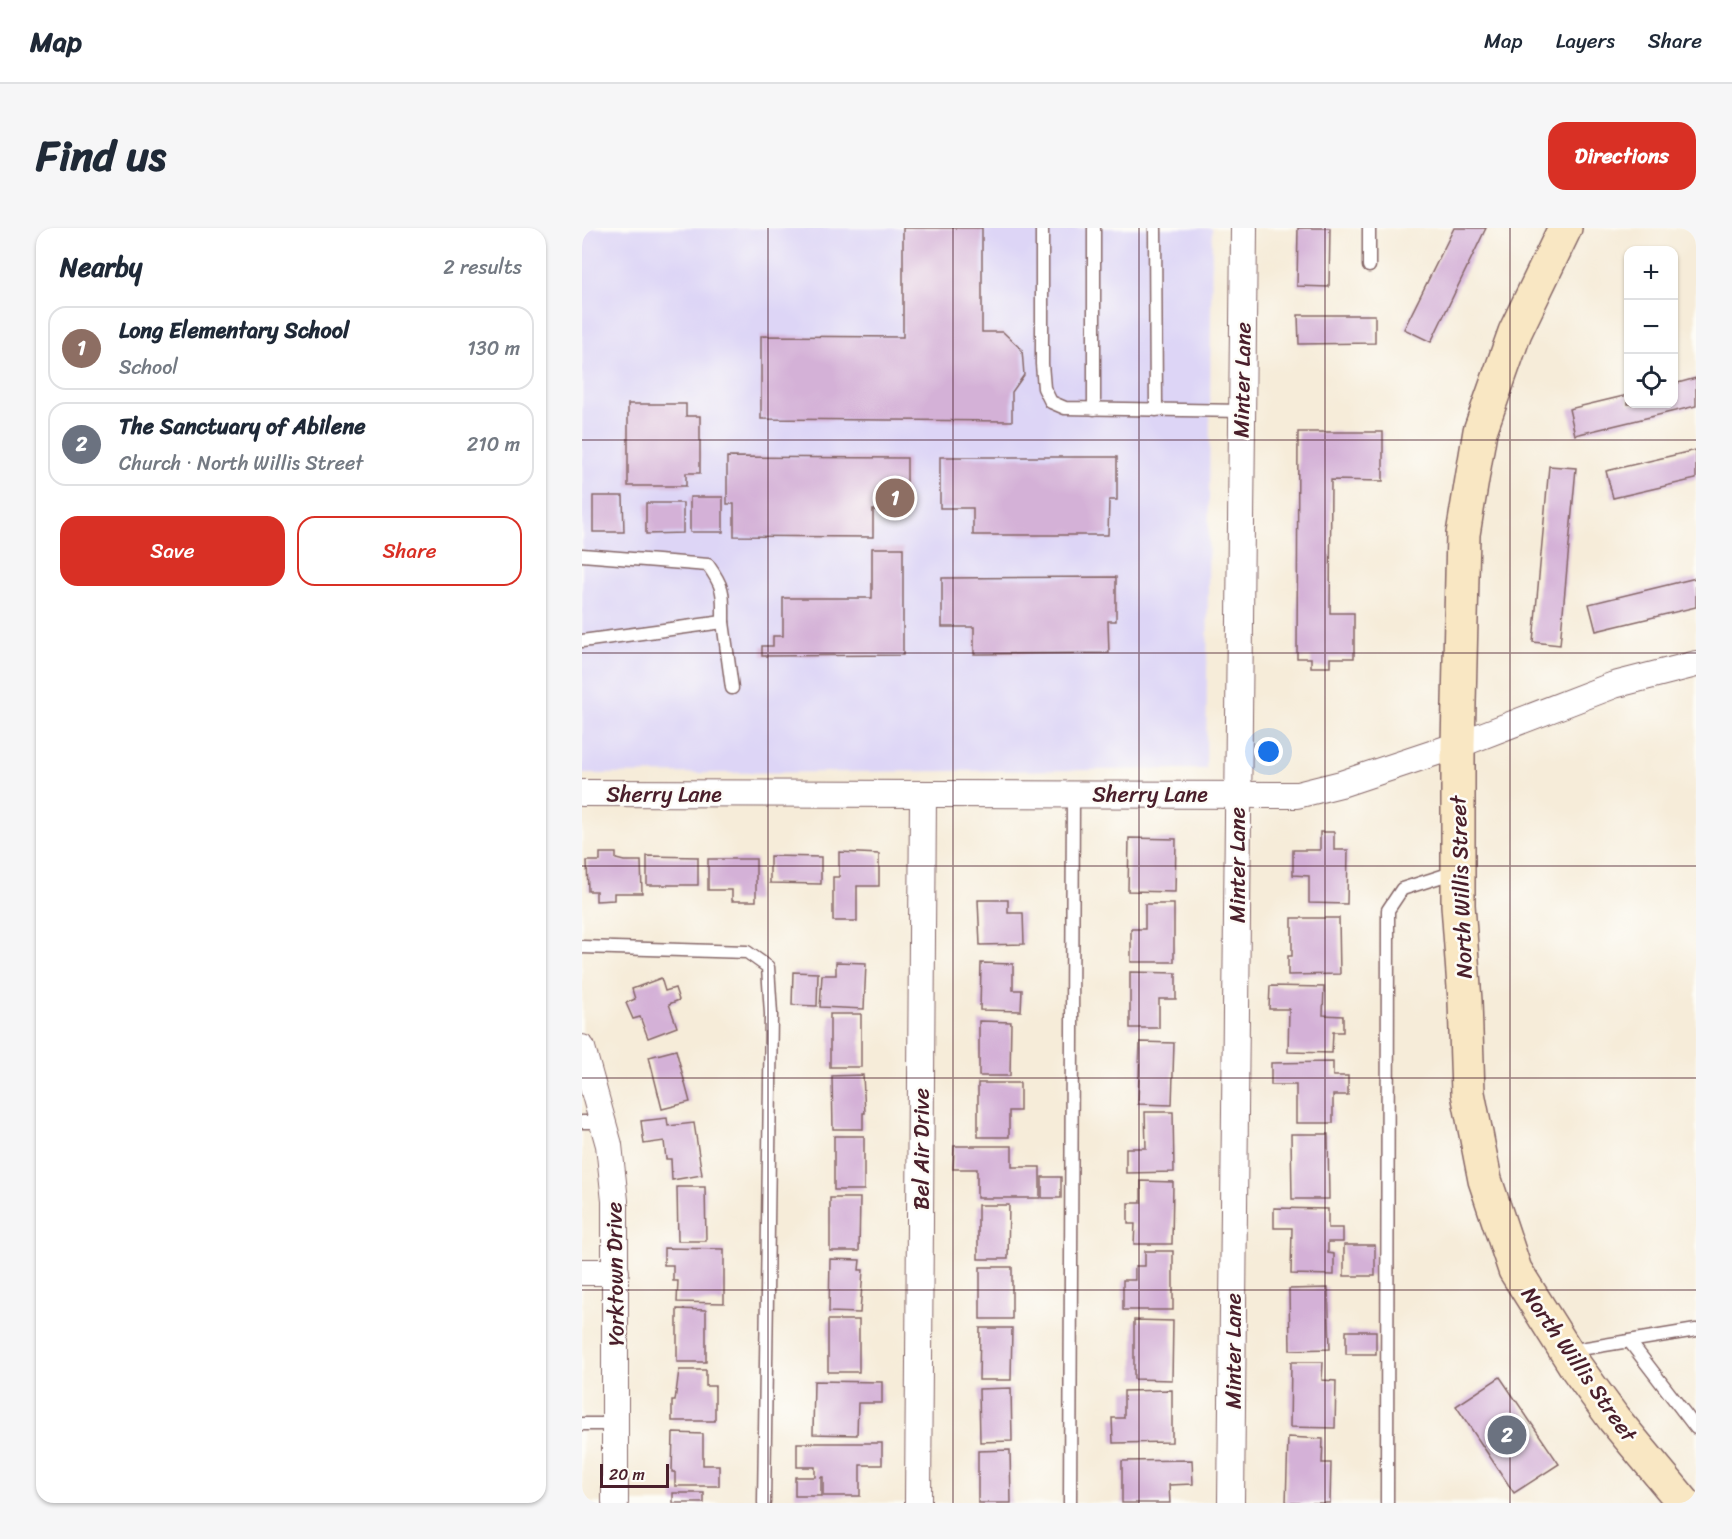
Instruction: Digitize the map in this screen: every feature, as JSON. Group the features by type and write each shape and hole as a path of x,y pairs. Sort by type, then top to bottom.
{"street":[{"name":"Minter Lane","path":"1231,1503 1244,228"},
{"name":"North Willis Street","path":"1565,228 1515,332 1480,431 1463,534 1458,745 1458,871 1468,1093 1485,1180 1515,1270 1566,1352 1614,1419 1684,1503"},
{"name":"Sherry Lane","path":"582,794 1237,793 1298,795 1341,784 1458,745 1614,685 1696,664"},
{"name":"Bel Air Drive","path":"918,1503 923,795"},
{"name":"Yorktown Drive","path":"582,1048 593,1122 609,1145 615,1202 615,1503"},
{"path":"582,1272 616,1272"}],"lane":[{"path":"1042,228 1042,364 1044,388 1051,402 1065,408 1242,411"},
{"path":"1094,228 1094,409"},
{"path":"1155,228 1156,410"},
{"path":"1369,228 1369,266"},
{"path":"582,555 708,565 722,585 723,622 732,688"},
{"path":"582,641 723,622"},
{"path":"1070,1503 1073,794"},
{"path":"1387,1503 1388,910 1402,889 1458,871"},
{"path":"582,947 747,952 768,967 771,1014 764,1503"},
{"path":"1566,1352 1696,1329"},
{"path":"1630,1342 1696,1428"},
{"path":"582,1424 615,1424"}],"shaded area":[{"path":"582,228 1212,228 1206,769 582,774"}],"building":[{"path":"903,228 982,228 982,332 1003,332 1022,350 1024,375 1012,392 1012,421 761,419 761,336 903,337"},
{"path":"1298,228 1330,228 1329,287 1297,286"},
{"path":"1454,228 1486,228 1431,342 1404,329"},
{"path":"1298,315 1375,315 1375,343 1299,344"},
{"path":"1696,378 1696,406 1575,435 1569,409 1624,396 1624,408 1678,408 1678,383"},
{"path":"628,404 686,404 686,416 700,416 700,473 686,473 686,486 628,486"},
{"path":"1298,432 1383,432 1383,481 1331,480 1330,613 1354,613 1354,658 1330,658 1330,667 1311,667 1311,658 1297,658"},
{"path":"1696,450 1696,479 1613,498 1606,471"},
{"path":"727,457 907,458 907,510 873,510 873,537 734,536 734,504 727,504"},
{"path":"940,457 1117,457 1117,500 1109,500 1108,535 973,535 973,508 940,508"},
{"path":"1549,466 1576,468 1560,645 1533,642"},
{"path":"593,496 623,496 624,532 593,532"},
{"path":"690,497 723,497 723,532 690,532"},
{"path":"646,503 683,503 683,533 646,534"},
{"path":"872,548 903,548 903,655 762,656 762,646 773,646 773,636 783,636 783,598 872,598"},
{"path":"1116,577 1116,621 1108,621 1109,653 974,654 974,627 942,627 942,578"},
{"path":"1696,578 1696,607 1596,631 1589,604"},
{"path":"1320,832 1334,832 1334,850 1348,850 1347,904 1309,903 1309,876 1293,875 1293,850 1320,850"},
{"path":"1129,838 1176,839 1175,892 1128,891"},
{"path":"839,852 879,854 879,886 857,886 857,921 833,921 833,877 839,877"},
{"path":"600,853 616,853 616,859 624,861 641,861 642,893 614,893 614,900 596,901 596,891 588,891 587,861 600,861"},
{"path":"647,856 698,857 698,885 647,885"},
{"path":"770,856 821,857 821,884 770,883"},
{"path":"708,859 756,859 756,901 732,901 732,890 708,890"},
{"path":"978,900 1008,900 1008,913 1023,913 1024,944 980,945"},
{"path":"1145,904 1174,904 1174,962 1131,962 1131,929 1145,929"},
{"path":"1292,918 1339,918 1340,974 1288,975 1288,956 1292,956"},
{"path":"836,962 866,963 864,1009 820,1007 822,975 836,975"},
{"path":"981,963 1013,964 1013,990 1022,990 1021,1011 980,1010"},
{"path":"793,972 818,973 817,1006 792,1005"},
{"path":"1130,972 1176,973 1176,999 1159,999 1159,1028 1130,1028"},
{"path":"661,978 665,991 675,988 679,1000 669,1004 677,1027 648,1038 640,1017 633,1019 626,1003 635,999 632,989"},
{"path":"1270,986 1324,987 1323,1015 1343,1016 1343,1032 1333,1032 1332,1053 1288,1052 1289,1009 1269,1009"},
{"path":"830,1014 861,1014 861,1067 830,1067"},
{"path":"979,1021 1011,1022 1010,1076 979,1076"},
{"path":"1140,1042 1174,1043 1172,1105 1138,1104"},
{"path":"676,1050 690,1102 662,1109 649,1057"},
{"path":"1333,1062 1333,1076 1348,1076 1348,1095 1333,1095 1333,1123 1296,1123 1296,1085 1271,1085 1271,1063"},
{"path":"863,1075 865,1113 863,1113 863,1129 833,1129 832,1076"},
{"path":"978,1083 1020,1083 1020,1111 1009,1111 1009,1137 978,1137"},
{"path":"1145,1112 1173,1112 1174,1172 1126,1173 1126,1148 1146,1148"},
{"path":"667,1118 668,1126 694,1123 702,1175 672,1180 671,1159 666,1159 664,1141 644,1144 641,1121"},
{"path":"1291,1134 1328,1134 1329,1199 1292,1199"},
{"path":"834,1136 864,1136 864,1190 834,1190"},
{"path":"954,1146 1012,1146 1012,1167 1040,1167 1040,1198 977,1198 977,1169 953,1169"},
{"path":"1042,1177 1061,1177 1061,1198 1042,1198"},
{"path":"1141,1181 1173,1182 1172,1244 1134,1244 1135,1224 1128,1224 1128,1203 1141,1203"},
{"path":"677,1187 705,1187 706,1241 678,1241"},
{"path":"830,1198 860,1198 859,1251 830,1251"},
{"path":"978,1205 1009,1205 1008,1259 978,1259"},
{"path":"1274,1208 1328,1209 1328,1228 1343,1228 1343,1242 1328,1242 1328,1253 1334,1254 1334,1275 1291,1274 1292,1228 1274,1228"},
{"path":"1344,1245 1375,1245 1375,1276 1344,1276"},
{"path":"664,1248 724,1249 724,1303 677,1302 678,1281 673,1281 673,1265 664,1265"},
{"path":"1145,1251 1173,1251 1173,1310 1123,1310 1123,1280 1135,1280 1135,1266 1145,1266"},
{"path":"830,1259 860,1260 859,1270 863,1270 860,1313 829,1312"},
{"path":"980,1267 1012,1267 1012,1319 980,1319"},
{"path":"1328,1288 1330,1349 1290,1350 1289,1289"},
{"path":"677,1309 706,1310 706,1362 677,1362"},
{"path":"828,1320 859,1320 859,1372 828,1372"},
{"path":"1134,1320 1173,1321 1172,1380 1134,1379"},
{"path":"980,1328 1012,1328 1011,1380 979,1380"},
{"path":"1346,1331 1376,1331 1376,1354 1346,1354"},
{"path":"1291,1362 1323,1362 1322,1380 1336,1381 1335,1428 1290,1427"},
{"path":"679,1370 706,1370 706,1386 715,1386 715,1421 672,1421 672,1401 675,1401"},
{"path":"1500,1377 1559,1464 1514,1493 1456,1406"},
{"path":"814,1381 882,1382 882,1403 858,1403 857,1435 813,1434"},
{"path":"1011,1388 1012,1441 980,1442 979,1389"},
{"path":"1172,1390 1172,1442 1113,1443 1112,1418 1124,1418 1124,1391"},
{"path":"673,1433 703,1434 703,1465 719,1465 719,1486 675,1486 675,1472 672,1472"},
{"path":"1288,1437 1323,1439 1322,1463 1331,1463 1330,1503 1286,1503"},
{"path":"797,1443 882,1443 882,1465 860,1465 860,1496 823,1496 823,1477 821,1477 821,1496 795,1496 795,1477 815,1477 815,1467 797,1467"},
{"path":"1010,1450 1011,1503 978,1503 978,1451"},
{"path":"1192,1460 1193,1484 1169,1485 1170,1503 1122,1503 1122,1461"},
{"path":"673,1493 704,1493 704,1503 673,1503"}],"place":[{"name":"Long Elementary School","path":"895,498"},
{"name":"The Sanctuary of Abilene","path":"1507,1435"}]}
